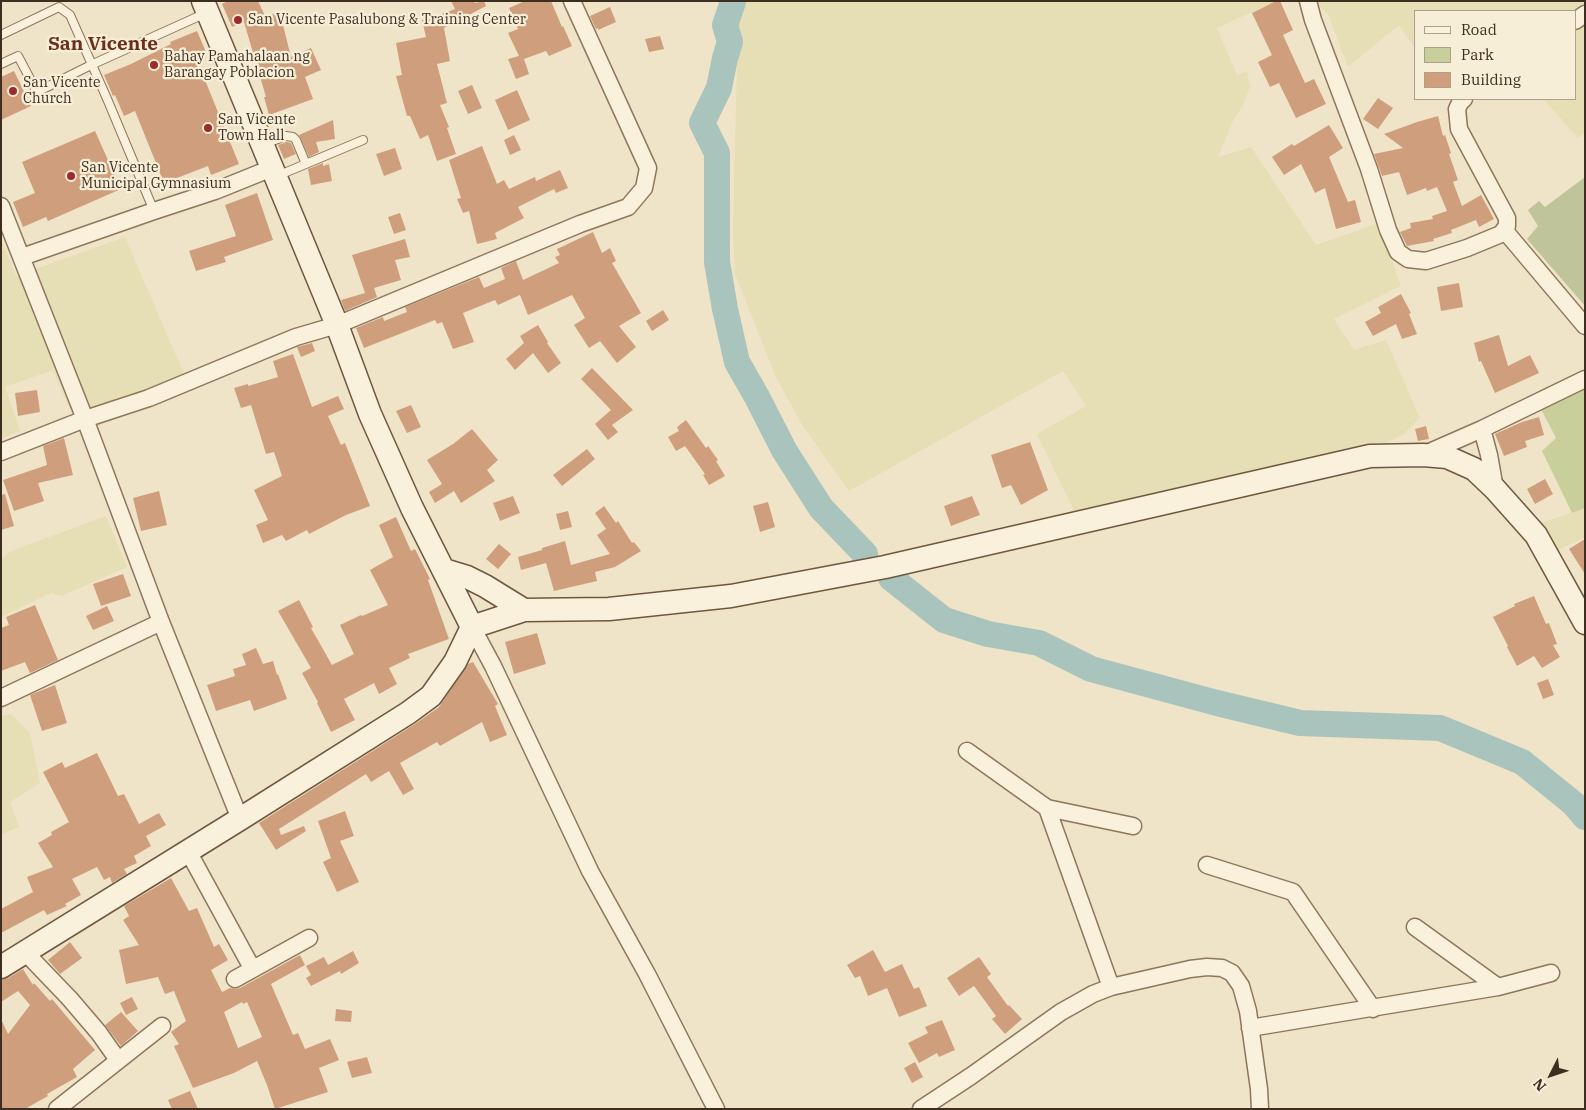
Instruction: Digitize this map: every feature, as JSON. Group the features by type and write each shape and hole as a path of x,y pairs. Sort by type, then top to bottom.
{"main road":[{"path":"207,5 262,145 337,325 374,422 412,508 472,627"},
{"path":"1,967 240,819 424,701 431,696 455,662 472,627 524,610 609,609 731,596 894,565 1370,456 1423,455 1447,457 1474,468 1495,489 1536,536 1585,624"},
{"path":"444,570 485,586 524,610"}],"street":[{"path":"1,452 149,398 296,337 337,325 580,224 628,207 644,188 648,168 572,1"},
{"path":"1308,1 1313,20 1369,169 1388,230 1398,252 1408,259 1426,260 1494,237 1501,234 1507,226 1507,218 1459,129 1457,109 1462,100"},
{"path":"22,257 273,172"},
{"path":"1,206 240,819"},
{"path":"1505,230 1585,326"},
{"path":"1423,455 1482,429 1585,379"},
{"path":"1482,429 1489,454 1495,489"},
{"path":"1,698 162,622"},
{"path":"472,627 590,871 647,974 716,1109"},
{"path":"967,751 1046,808 1133,826"},
{"path":"1046,808 1111,987"},
{"path":"188,851 252,968"},
{"path":"1207,864 1294,892 1373,1009"},
{"path":"1415,927 1498,987"},
{"path":"235,979 309,938"},
{"path":"25,952 70,999 118,1060"},
{"path":"921,1109 972,1076 1061,1012 1093,994 1111,987 1190,969 1207,967 1222,968 1232,973 1242,986 1259,1089 1260,1109"},
{"path":"1250,1028 1498,987 1551,973"},
{"path":"57,1109 162,1026"}],"lane":[{"path":"1,64 18,56 38,92 207,5"},
{"path":"1,35 59,7 70,15 154,211"},
{"path":"262,145 286,136 293,137 306,164"},
{"path":"273,172 306,164 363,140"}],"shaded area":[{"path":"738,1 1276,1 1217,28 1237,75 1247,71 1250,87 1218,157 1251,147 1316,245 1379,223 1401,286 1334,319 1354,350 1386,340 1420,418 1404,434 1379,447 1221,478 1075,513 1037,434 1086,406 1063,371 849,491 801,423 775,375 735,274 733,230"},
{"path":"1314,1 1585,1 1585,133 1578,138 1544,100 1576,100 1576,10 1414,10 1414,47 1399,25 1348,67 1328,14"},
{"path":"125,237 191,390 80,433 53,370 5,387 20,431 1,439 1,239 16,276"},
{"path":"1585,508 1585,537 1557,551 1541,523"},
{"path":"106,516 127,567 62,596 51,593 1,617 1,559 11,551"},
{"path":"11,714 30,733 40,783 10,802 19,827 1,835 1,716"}],"green space":[{"path":"1585,177 1585,306 1527,239 1538,226 1528,210 1539,201 1545,207"},
{"path":"1585,386 1585,508 1572,513 1542,451 1556,438 1541,409"}],"building":[{"path":"228,1 258,1 265,16 280,13 291,57 311,48 321,70 305,77 313,99 269,115 264,97 266,97 244,22 232,27 222,4"},
{"path":"451,1 474,1 475,3 484,1 486,6 444,28 450,61 437,64 447,103 440,105 449,127 447,128 456,154 437,161 428,135 420,139 410,116 407,116 396,76 402,75 396,43 426,37 422,20 437,18 436,16 455,9"},
{"path":"525,1 551,1 572,46 549,56 546,51 524,59 529,74 516,79 508,59 519,56 508,33 518,29 509,8"},
{"path":"1276,1 1280,1 1293,30 1283,35 1305,83 1314,79 1326,104 1296,118 1279,83 1270,87 1258,62 1272,55 1252,13"},
{"path":"610,7 616,22 598,30 598,28 596,29 590,16"},
{"path":"197,31 206,52 194,57 239,164 211,175 208,166 164,183 135,111 124,116 104,75 171,44 170,42"},
{"path":"660,36 664,49 649,52 645,39"},
{"name":"San Vicente Church","path":"14,71 31,106 1,120 1,77"},
{"path":"472,85 482,108 468,114 458,91"},
{"path":"517,90 530,120 508,130 495,100"},
{"path":"1378,98 1393,108 1378,129 1363,119"},
{"path":"1438,116 1443,136 1445,135 1451,153 1449,154 1458,180 1453,182 1462,206 1481,195 1494,219 1479,227 1476,220 1451,230 1452,233 1433,239 1434,241 1407,246 1400,232 1411,228 1410,223 1433,219 1432,216 1447,211 1437,187 1427,191 1426,188 1407,195 1399,172 1382,176 1374,154 1403,148 1384,134"},
{"path":"333,120 335,139 316,142 319,152 309,157 299,135"},
{"path":"1329,125 1343,148 1329,157 1348,202 1355,200 1361,222 1336,229 1325,188 1315,193 1301,164 1284,175 1272,157 1292,144 1294,146"},
{"name":"San Vicente Municipal Gymnasium","path":"95,131 121,189 48,221 46,217 23,227 13,202 35,193 22,162"},
{"path":"514,135 521,150 510,155 504,140"},
{"path":"287,142 291,143 296,154 284,159 278,145"},
{"path":"482,146 497,184 504,180 509,189 535,177 536,181 560,170 568,188 556,193 554,189 518,207 524,218 495,233 497,239 477,244 469,211 463,213 457,199 461,198 449,160"},
{"path":"395,148 402,169 384,176 376,154"},
{"path":"323,163 323,166 329,164 332,181 311,185 308,169"},
{"path":"257,193 273,240 224,257 226,262 196,271 189,251 236,236 225,205"},
{"path":"400,213 406,230 394,234 388,217"},
{"path":"593,232 602,253 610,248 616,261 612,263 641,313 619,326 636,347 617,363 600,341 589,348 574,325 585,318 572,295 528,315 520,295 498,305 495,300 463,313 474,342 453,349 442,322 437,324 435,320 364,348 356,328 383,317 384,321 407,312 405,307 479,277 484,288 505,279 501,268 516,261 523,280 559,263 555,257 560,255 557,249"},
{"path":"405,239 410,257 395,260 401,280 374,288 377,297 345,311 341,300 365,293 352,255"},
{"path":"1459,283 1463,307 1441,311 1437,287"},
{"path":"1401,294 1411,313 1409,314 1417,334 1402,339 1396,324 1373,336 1365,322 1381,313 1378,307"},
{"path":"663,310 669,320 652,331 646,321"},
{"path":"538,325 547,343 561,363 548,373 533,353 515,370 506,359 524,343 520,336"},
{"path":"1499,335 1508,366 1530,355 1539,373 1495,393 1481,361 1479,362 1474,343"},
{"path":"312,343 315,351 301,357 297,347"},
{"path":"293,354 312,407 338,396 344,409 328,416 341,445 345,443 370,506 346,515 309,534 307,530 286,541 282,535 263,543 256,525 268,520 254,490 282,476 274,452 266,454 251,405 241,408 234,388 278,377 273,361"},
{"path":"592,368 633,410 612,425 618,432 608,440 595,424 611,410 581,379"},
{"path":"37,390 40,412 18,416 15,393"},
{"path":"411,405 421,427 407,433 396,411"},
{"path":"1539,417 1544,435 1525,441 1527,447 1504,456 1495,434"},
{"path":"686,420 706,448 708,446 718,460 716,461 725,476 709,485 703,475 705,474 685,446 676,451 668,437 679,431 677,427"},
{"path":"1426,426 1429,439 1418,441 1415,429"},
{"path":"472,429 498,460 487,470 495,481 461,503 454,491 435,503 429,492 442,484 427,460 453,444"},
{"path":"64,438 73,475 38,483 44,501 14,511 3,480 47,465 43,446"},
{"path":"1030,442 1048,490 1021,505 1011,485 1002,488 991,455"},
{"path":"587,449 595,459 562,486 553,475"},
{"path":"1545,479 1553,494 1535,504 1527,489"},
{"path":"159,491 167,525 141,531 133,498"},
{"path":"5,494 14,526 1,530 1,495"},
{"path":"513,496 520,513 500,521 493,503"},
{"path":"972,496 980,515 951,526 944,506"},
{"path":"768,502 775,527 760,532 753,506"},
{"path":"604,506 616,523 618,521 632,543 634,542 641,551 615,567 595,572 597,581 554,591 546,563 521,570 518,557 565,541 571,565 610,554 597,535 606,529 595,513"},
{"path":"568,511 572,527 560,530 556,514"},
{"path":"396,517 411,551 415,549 430,579 428,580 449,639 408,654 410,658 389,668 397,684 379,694 374,683 344,699 355,720 331,732 318,702 302,673 311,668 278,611 299,600 313,627 311,628 332,665 354,654 340,625 388,605 370,570 393,557 379,525"},
{"path":"1585,539 1585,574 1569,549"},
{"path":"499,544 511,554 498,569 486,559"},
{"path":"123,574 131,596 101,606 93,584"},
{"path":"1534,596 1546,624 1549,623 1557,644 1553,645 1560,657 1542,668 1534,656 1517,666 1493,617 1515,606 1514,604"},
{"path":"35,605 58,660 30,673 25,662 1,671 1,628 9,625 6,617"},
{"path":"107,606 114,621 93,630 86,616"},
{"path":"537,633 546,664 514,674 505,642"},
{"path":"256,648 263,664 273,661 287,699 254,711 250,700 216,711 207,685 235,676 233,669 246,665 242,654"},
{"path":"473,662 498,704 495,706 507,735 490,742 482,722 440,746 437,742 400,763 414,789 403,795 389,771 371,782 366,774 279,829 281,835 304,826 306,831 276,850 259,823 439,707 468,664"},
{"path":"1548,679 1554,695 1543,699 1537,683"},
{"path":"55,685 67,723 42,731 30,695"},
{"path":"97,753 118,796 124,794 139,824 159,813 166,825 146,836 151,846 134,856 137,863 124,869 127,874 112,883 110,877 104,880 97,867 72,879 81,895 65,904 67,906 47,915 44,910 1,933 1,909 33,892 27,877 53,867 38,843 52,835 51,832 69,822 43,772 62,762 65,768"},
{"path":"345,811 354,836 340,841 359,882 337,892 323,862 331,858 318,821"},
{"path":"171,878 189,911 197,908 214,947 219,944 228,960 211,970 222,992 230,988 240,988 300,955 305,965 271,984 293,1035 298,1033 305,1049 330,1039 339,1060 319,1068 328,1092 275,1109 257,1061 234,1073 193,1088 174,1046 179,1044 171,1032 186,1021 174,991 165,994 158,977 126,984 119,950 139,945 123,920 129,916 124,906","holes":["242,1002 243,1004 247,1002 262,1037 238,1048 224,1012"]},
{"path":"70,942 82,958 60,974 48,960"},
{"path":"873,950 885,972 902,964 914,989 919,987 927,1006 899,1017 887,988 868,996 860,976 855,978 847,965"},
{"path":"353,951 359,963 341,974 340,971 311,986 306,978 311,975 306,966 324,957 328,965"},
{"path":"979,957 991,974 987,977 1008,1006 1022,1019 1005,1034 992,1019 996,1016 974,986 959,996 947,978"},
{"path":"23,969 33,985 34,983 50,1001 52,999 95,1050 73,1069 77,1077 47,1094 48,1096 25,1109 1,1109 1,1019 8,1034 30,1005 18,991 1,1002 1,980"},
{"path":"132,997 138,1009 126,1015 120,1003"},
{"path":"336,1009 352,1011 351,1022 335,1021"},
{"path":"121,1012 138,1031 121,1046 105,1025"},
{"path":"942,1020 955,1050 939,1057 937,1053 919,1063 908,1043 928,1033 925,1027"},
{"path":"367,1057 372,1073 352,1078 347,1062"},
{"path":"915,1062 923,1077 912,1083 904,1068"},
{"path":"190,1091 198,1109 172,1109 168,1100"}],"waterway":[{"path":"733,2 725,25 730,42 719,88 702,123 717,153 717,262 737,362 784,450 821,508 865,554"},
{"path":"891,578 944,620 988,634 1039,643 1091,669 1300,723 1440,728 1522,762 1574,804 1585,817"}],"place":[{"name":"San Vicente Pasalubong & Training Center","path":"238,20"},
{"name":"Bahay Pamahalaan ng Barangay Poblacion","path":"154,65"},
{"name":"San Vicente Church","path":"13,91"},
{"name":"San Vicente Town Hall","path":"208,128"},
{"name":"San Vicente Municipal Gymnasium","path":"71,176"}],"district":[{"name":"San Vicente","path":"103,45"}]}
